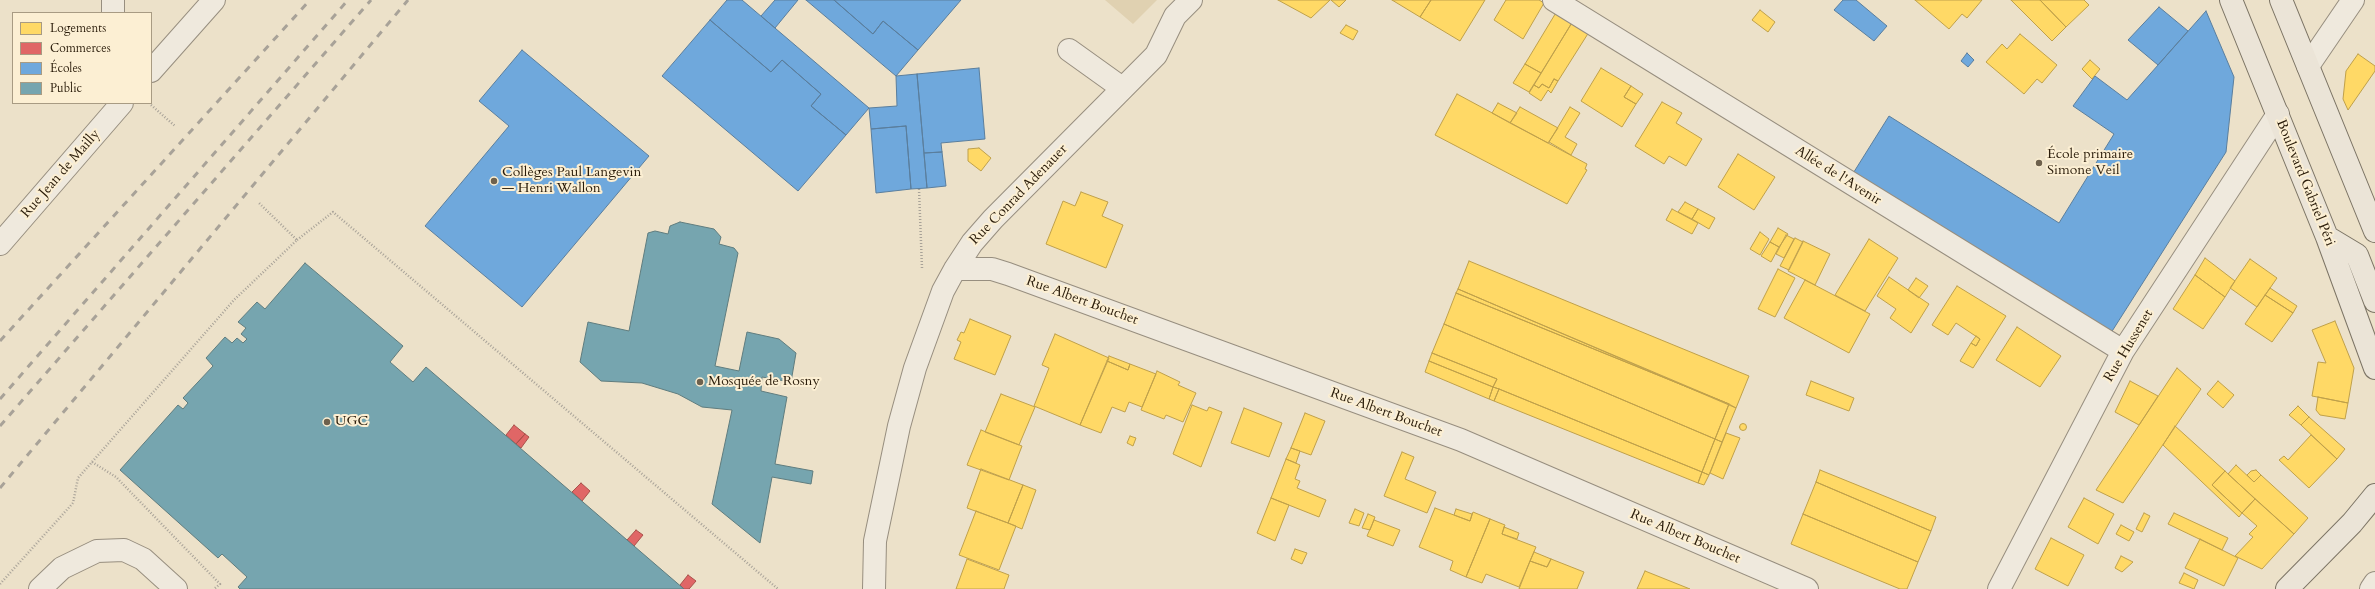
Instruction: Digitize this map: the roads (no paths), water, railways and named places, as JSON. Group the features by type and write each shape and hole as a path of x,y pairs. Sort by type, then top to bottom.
{"main road":[{"name":"Boulevard Gabriel Péri","path":"2231,0 2327,237 2375,368"},
{"path":"2281,0 2375,231"},
{"path":"2327,237 2357,255 2375,301"},
{"path":"2287,589 2367,515 2375,495"}],"street":[{"path":"113,0 113,12"},
{"path":"152,70 214,0"},
{"name":"Rue Conrad Adenauer","path":"874,589 875,541 899,426 915,368 943,292 955,269 972,243 993,219 1156,55 1174,16 1191,0"},
{"name":"Allée de l'Avenir","path":"1554,0 2123,351"},
{"path":"2308,66 2353,0"},
{"path":"1069,50 1122,88"},
{"name":"Rue Jean de Mailly","path":"0,244 121,104"},
{"name":"Rue Hussenet","path":"1999,589 2123,351 2278,114"},
{"name":"Rue Albert Bouchet","path":"955,269 992,269 1008,274 1454,438 1807,589"},
{"path":"40,589 62,568 97,551 124,550 143,559 176,589"},
{"path":"2371,589 2375,583"}],"railway":[{"path":"0,341 310,0"},
{"path":"0,399 348,0"},
{"path":"0,426 371,0"},
{"path":"0,488 408,0"}],"place":[{"name":"École primaire Simone Veil","path":"2039,163"},
{"name":"Collèges Paul Langevin — Henri Wallon","path":"494,181"},
{"name":"Mosquée de Rosny","path":"700,382"},
{"name":"UGC","path":"327,422"}]}
